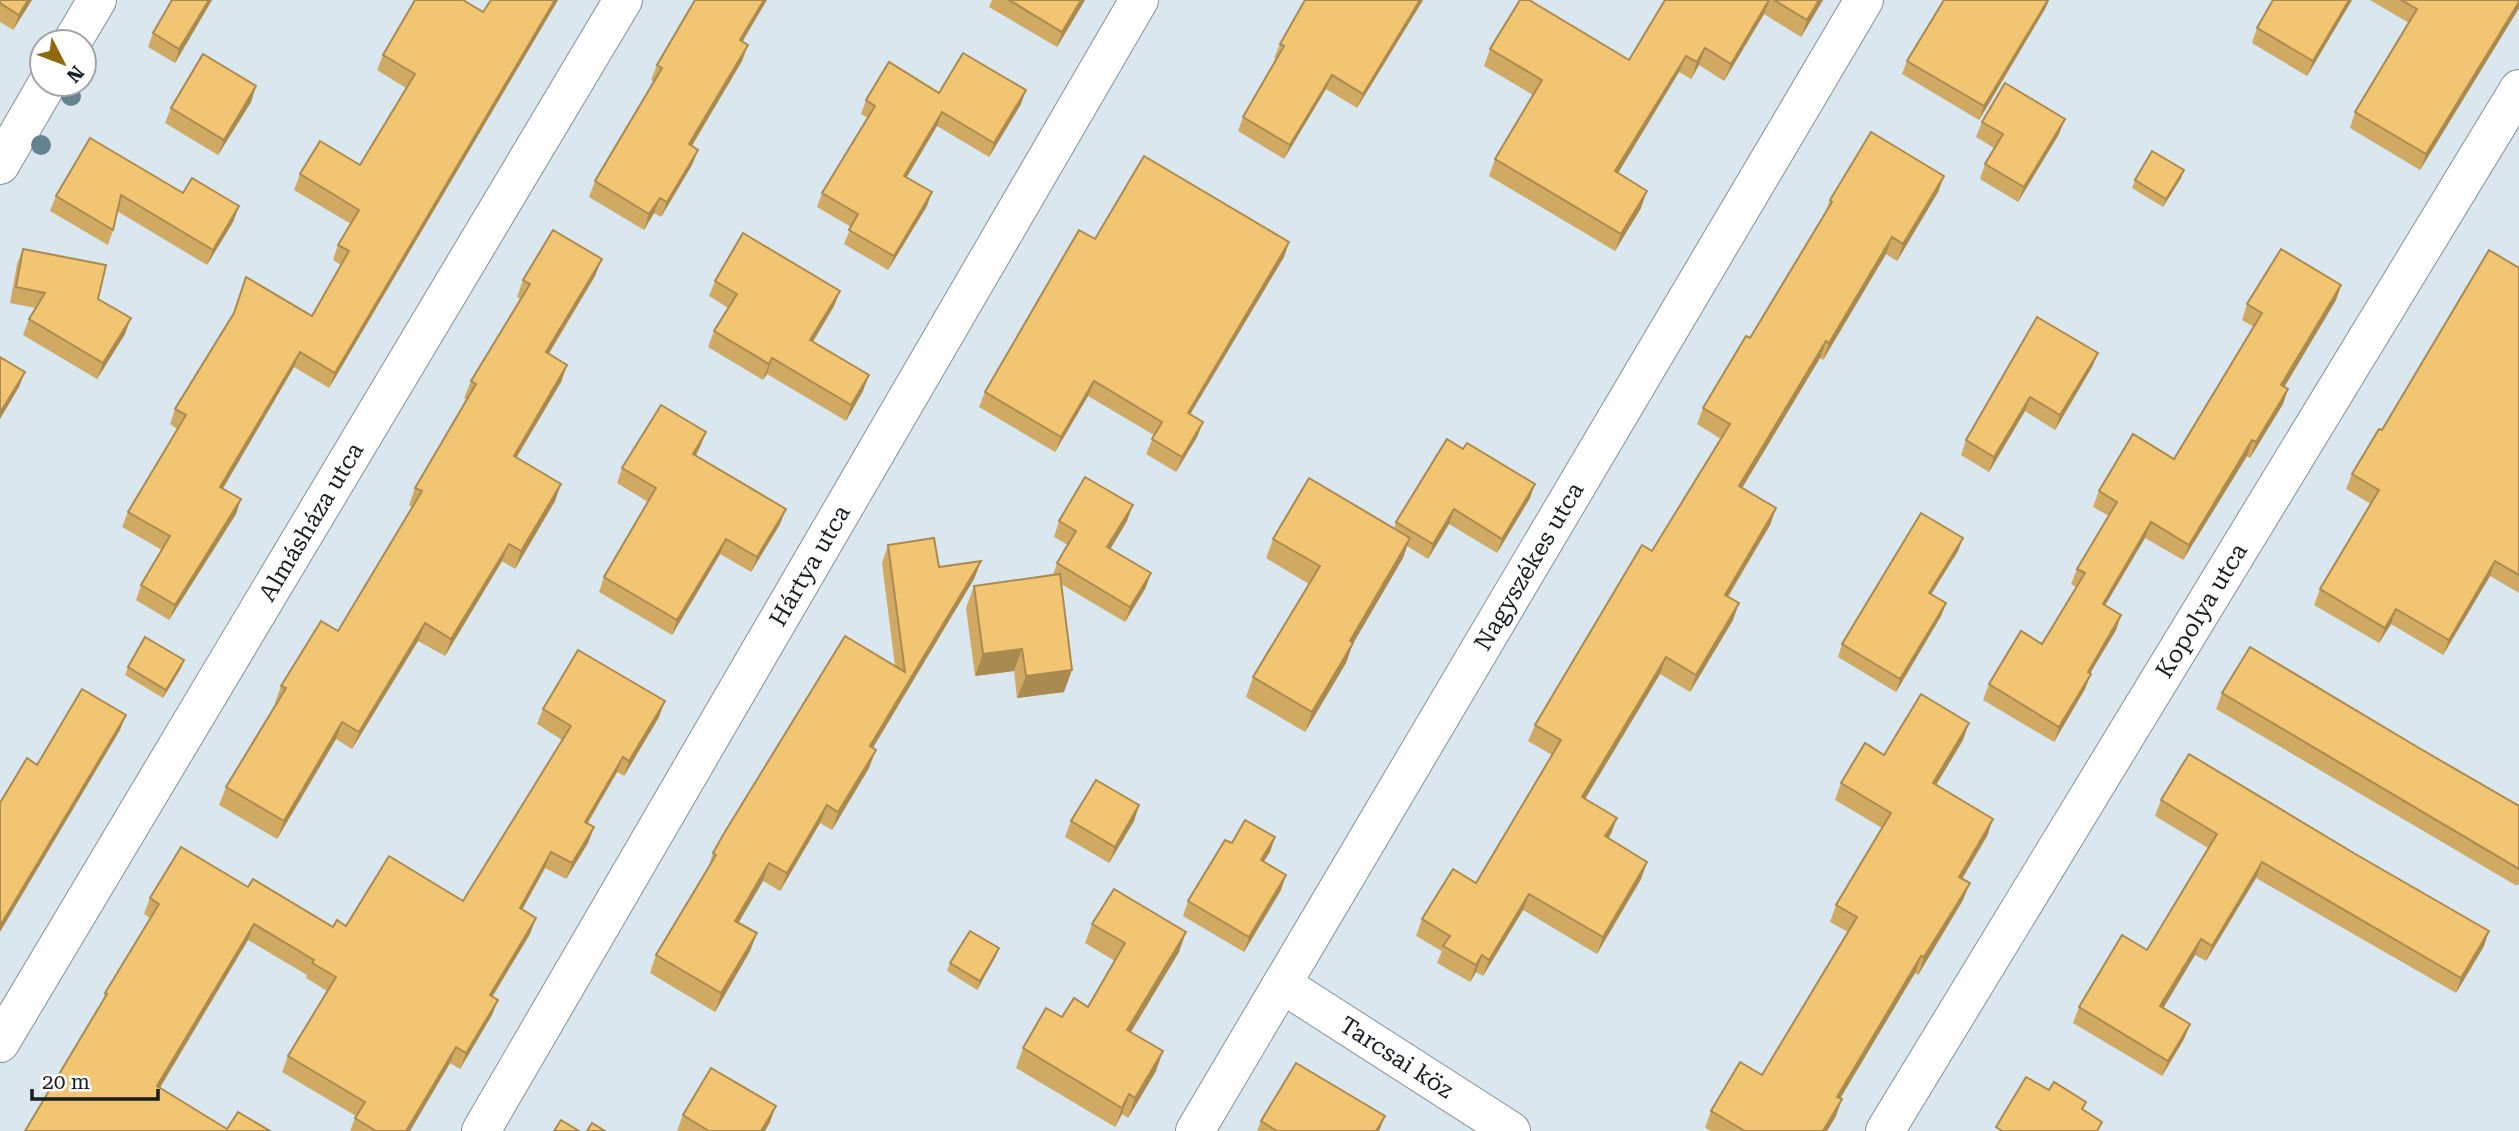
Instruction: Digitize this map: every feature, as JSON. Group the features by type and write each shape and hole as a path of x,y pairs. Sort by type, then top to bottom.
{"street":[{"path":"80,28 97,0"},
{"name":"Almásháza utca","path":"0,1043 623,0"},
{"name":"Hártya utca","path":"481,1131 1139,0"},
{"name":"Nagyszékes utca","path":"1195,1131 1864,0"},
{"name":"Kopolya utca","path":"1885,1131 2519,89"},
{"path":"0,165 39,98"},
{"name":"Tarcsai köz","path":"1282,984 1511,1131"}],"building":[{"path":"0,0 28,0 19,15 0,3"},
{"path":"172,0 209,0 179,49 153,33"},
{"path":"415,0 463,0 483,12 491,0 555,0 335,373 300,352 220,487 241,499 175,605 141,585 170,536 128,512 186,415 175,409 234,313 246,277 312,316 349,251 338,245 359,210 300,174 320,141 360,165 415,74 383,55"},
{"path":"695,0 764,0 740,40 748,45 689,144 698,150 667,202 660,198 649,214 595,181 662,68 657,65"},
{"path":"1009,0 1081,0 1062,32"},
{"path":"1305,0 1420,0 1363,94 1332,75 1290,145 1243,117 1284,46 1280,44"},
{"path":"1520,0 1529,0 1629,60 1665,0 1769,0 1731,64 1705,48 1697,62 1686,56 1615,171 1647,191 1621,234 1495,159 1542,80 1490,49"},
{"path":"1774,0 1819,0 1807,20"},
{"path":"1944,0 2048,0 1984,106 1907,61"},
{"path":"2273,0 2349,0 2313,61 2257,28"},
{"path":"2401,0 2519,0 2426,154 2355,112 2417,9"},
{"path":"963,53 1026,90 994,143 942,112 904,176 932,192 894,256 849,230 858,214 822,193 875,106 866,100 889,62 939,93"},
{"path":"203,54 256,86 224,140 171,108"},
{"path":"2005,83 2065,119 2024,187 1985,164 2003,134 1982,122"},
{"path":"1871,132 1944,176 1903,244 1892,237 1739,486 1776,508 1725,595 1739,603 1696,675 1666,657 1582,797 1617,818 1605,836 1647,862 1603,937 1529,894 1489,960 1482,955 1476,965 1443,946 1450,936 1422,919 1453,869 1476,883 1561,740 1535,725 1642,545 1652,551 1730,424 1703,408 1746,336 1750,338"},
{"path":"90,138 183,193 192,178 239,206 213,250 121,195 113,230 56,196"},
{"path":"2152,151 2184,170 2166,199 2135,180"},
{"path":"1144,156 1289,242 1188,413 1203,422 1182,457 1152,439 1162,422 1094,381 1061,437 985,392 1079,230 1095,239"},
{"path":"553,230 602,259 546,352 567,365 514,456 561,484 521,551 509,544 451,639 425,623 359,732 342,722 284,821 226,787 286,688 281,686 321,621 338,631 422,491 415,488 476,384 471,381 530,284 523,280"},
{"path":"743,233 840,291 810,340 869,375 851,405 772,358 769,364 714,331 737,294 715,281"},
{"path":"23,249 106,265 98,299 131,318 103,363 29,319 45,293 16,287"},
{"path":"2281,249 2341,285 2281,385 2288,389 2256,442 2252,440 2189,545 2151,522 2103,604 2121,615 2088,672 2091,674 2059,727 1989,684 2021,631 2042,644 2085,573 2077,569 2117,502 2099,491 2133,434 2174,459 2262,313 2247,304"},
{"path":"2489,250 2519,268 2519,575 2495,561 2449,640 2396,609 2385,628 2320,589 2379,490 2352,474 2379,429 2382,430"},
{"path":"2037,317 2098,353 2060,415 2030,397 1994,457 1966,440"},
{"path":"0,357 25,372 0,413"},
{"path":"661,405 706,432 693,454 786,509 757,557 726,539 677,620 604,577 656,488 622,468"},
{"path":"1447,439 1463,449 1467,443 1535,484 1502,539 1454,509 1433,544 1396,522"},
{"path":"1085,477 1133,505 1107,547 1151,573 1130,607 1057,563 1076,531 1059,521"},
{"path":"1309,478 1410,538 1312,712 1253,677 1320,566 1273,539"},
{"path":"1921,513 1963,538 1929,593 1946,603 1900,679 1842,644"},
{"path":"934,538 939,567 981,561 870,746 876,750 838,812 827,805 787,873 769,863 735,921 757,933 721,993 656,955 716,855 713,853 723,835 845,636 905,672 888,545"},
{"path":"1060,574 1072,670 1026,676 1022,649 983,654 974,586"},
{"path":"145,637 184,660 166,690 128,667"},
{"path":"2250,647 2519,806 2519,869 2222,693"},
{"path":"578,650 665,701 629,761 623,757 585,822 594,827 572,863 551,852 520,908 536,918 490,995 498,1000 466,1053 456,1047 406,1131 376,1131 355,1118 365,1102 288,1056 336,977 312,963 314,960 254,924 157,1086 227,1129 238,1112 270,1131 25,1131 159,904 150,898 181,847 248,887 253,879 333,927 337,920 346,926 389,856 463,901 571,726 543,709"},
{"path":"82,689 126,715 0,926 0,803 27,758 37,765"},
{"path":"1921,694 1969,723 1933,783 1993,819 1959,877 1970,883 1924,957 1921,956 1837,1097 1842,1099 1823,1131 1745,1131 1711,1111 1740,1062 1762,1075 1857,917 1836,905 1891,813 1841,783 1865,743 1884,755"},
{"path":"2189,754 2489,931 2461,978 2262,862 2212,946 2201,939 2160,1006 2190,1024 2168,1061 2079,1007 2122,935 2147,950 2217,834 2161,800"},
{"path":"1096,780 1139,805 1115,847 1071,821"},
{"path":"1245,820 1275,837 1261,860 1286,875 1249,937 1188,901 1225,840 1232,843"},
{"path":"1114,889 1186,932 1127,1030 1163,1051 1135,1098 1129,1094 1122,1108 1023,1048 1046,1008 1062,1017 1074,998 1088,1007 1125,943 1092,924"},
{"path":"970,931 999,948 980,981 950,963"},
{"path":"1296,1063 1385,1116 1376,1131 1277,1131 1261,1121"},
{"path":"711,1068 776,1106 761,1131 709,1131 683,1115"},
{"path":"2026,1077 2049,1090 2054,1082 2086,1102 2082,1109 2102,1122 2097,1131 2002,1131 1996,1127"},
{"path":"561,1120 579,1131 554,1131"},
{"path":"592,1123 605,1131 587,1131"}]}
